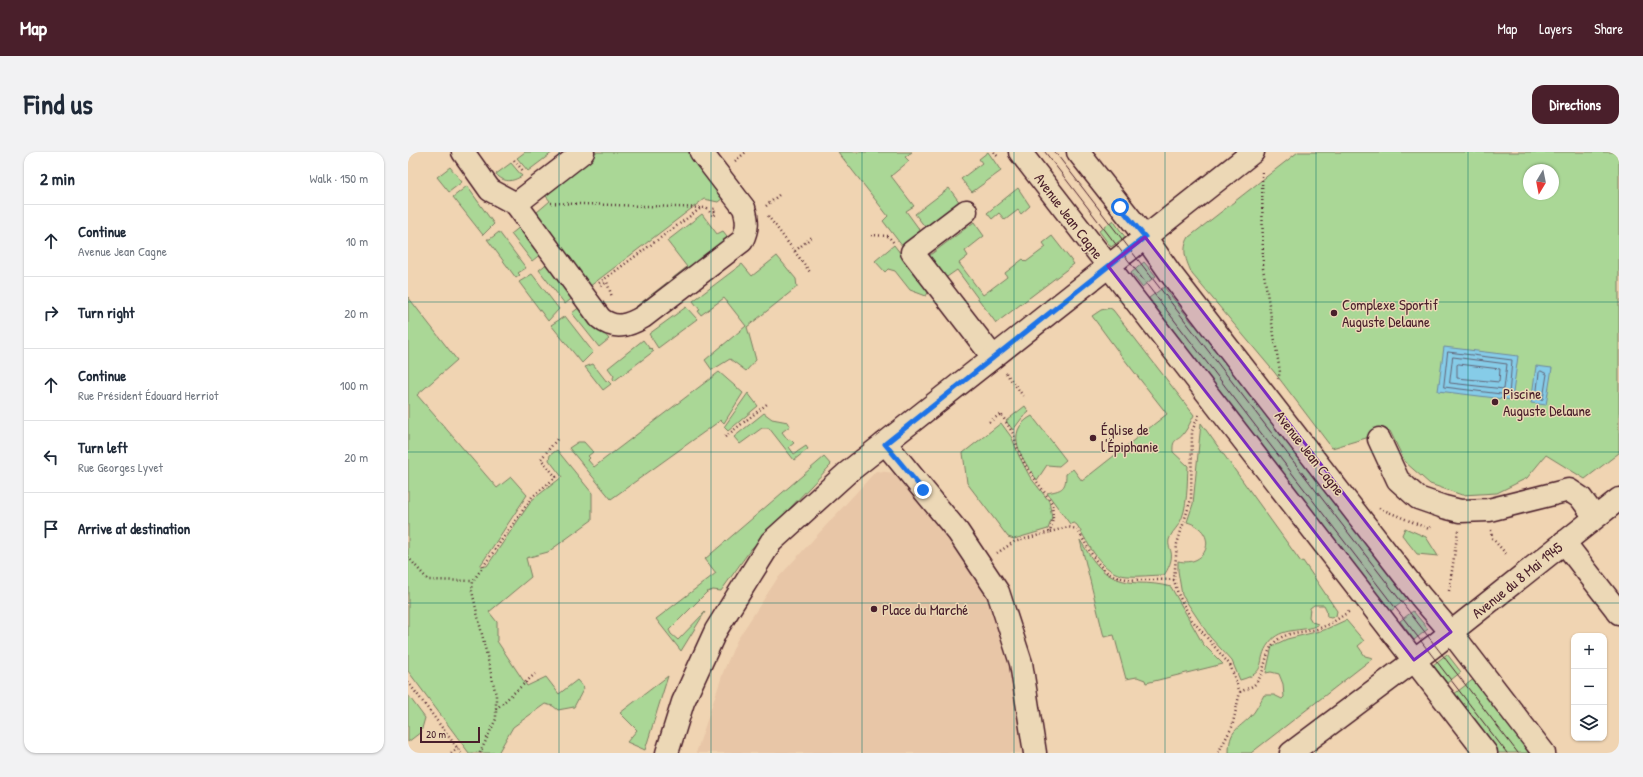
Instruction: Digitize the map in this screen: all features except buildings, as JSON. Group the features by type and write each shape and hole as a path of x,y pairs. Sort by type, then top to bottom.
{"street":[{"path":"463,152 490,190 516,204 600,318 606,323 620,326 634,323 643,317 742,241 747,230 748,219 753,209 701,152"},
{"path":"516,204 583,152"},
{"name":"Avenue Jean Cagne","path":"1020,152 1486,753"},
{"name":"Avenue Jean Cagne","path":"1078,152 1145,237 1171,274 1416,591 1451,632 1544,753"},
{"path":"667,753 683,702 716,630 771,542 847,473 1108,266 1145,237 1257,159"},
{"path":"966,211 912,252 993,357"},
{"path":"1379,439 1398,480 1418,498 1460,511 1489,510 1569,490 1581,498 1595,517"},
{"path":"885,444 958,532 998,592 1021,663 1035,753"},
{"name":"Avenue du 8 Mai 1945","path":"1291,753 1451,632 1619,499"},
{"path":"1564,542 1619,613"}],"path":[{"path":"730,166 746,152"},
{"path":"1257,159 1263,268 1280,372 1280,378 1277,381"},
{"path":"514,160 521,169"},
{"path":"548,203 702,207 707,208 713,216 716,214 712,209 714,208 753,209 780,194"},
{"path":"620,326 607,282 599,288 597,285 702,207"},
{"path":"794,251 814,236"},
{"path":"993,357 1024,397"},
{"path":"725,437 767,404"},
{"path":"990,422 1001,414 1014,435 1017,447 1025,465 1052,503 1053,519 1050,532"},
{"path":"1200,414 1192,431 1191,500 1177,544 1174,580 1178,594 1192,620 1230,665 1240,692 1232,727 1218,753"},
{"path":"480,753 496,719 496,696 472,591 473,581 532,497 556,477 541,459 558,438"},
{"path":"980,564 1014,542 1068,527 1077,529 1089,550 1110,574 1123,578 1174,580"},
{"path":"1492,538 1507,555"},
{"path":"1449,591 1455,549"},
{"path":"408,557 428,580 473,581"},
{"path":"1240,692 1253,685 1263,674 1269,652 1276,642 1286,635 1316,630 1332,624 1367,599"},
{"path":"496,709 534,674"},
{"path":"408,682 461,753"},
{"path":"451,753 458,748"}],"highlighted area":[{"path":"1145,237 1451,632 1414,660 1108,266"}],"shaded area":[{"name":"Place du Marché","path":"876,471 897,473 979,579 1014,665 1028,753 696,753 724,670 737,640 777,579"}],"green space":[{"path":"525,152 553,152 528,171 517,158"},
{"path":"592,152 695,152 723,198 718,202 704,199 585,290 530,218 550,201 542,191"},
{"path":"838,152 912,152 905,157 909,161 891,176 914,206 906,211 922,233 906,251 883,221 888,216"},
{"path":"988,152 1001,171 972,192 961,179 982,163 979,159"},
{"name":"Complexe Sportif Auguste Delaune","path":"1298,152 1619,152 1619,453 1585,479 1546,455 1527,478 1497,493 1462,495 1430,484 1405,462 1390,431 1332,448 1275,373 1192,274 1185,255 1185,246 1189,237"},
{"path":"511,163 522,176 508,181 502,179 496,174"},
{"path":"450,167 462,182 449,192 437,177"},
{"path":"467,186 494,224 483,235 453,197"},
{"path":"949,188 963,207 929,232 915,214"},
{"path":"1018,188 1030,206 1021,214 1018,210 1005,220 999,213 992,219 987,213"},
{"path":"702,214 717,234 723,231 731,241 638,315 633,309 687,267 667,241"},
{"path":"1113,220 1125,237 1111,247 1099,231"},
{"path":"974,222 984,236 965,251 968,256 959,263 983,295 1007,277 1005,273 1023,259 1026,262 1046,247 1043,243 1052,236 1074,264 996,323 957,270 944,279 926,258"},
{"path":"521,226 542,253 532,261 511,234"},
{"path":"499,232 526,268 518,273 520,275 516,278 487,239 490,239"},
{"path":"894,245 929,291 926,296 910,290 895,271 888,269 885,272 875,261"},
{"path":"777,256 796,279 797,287 747,327 756,360 746,371 730,359 712,370 705,360 746,326 724,298 701,315 698,311 700,310 693,301 742,264 752,276"},
{"path":"549,262 575,296 565,304 539,270"},
{"path":"1144,262 1156,276 1142,287 1131,273"},
{"path":"532,274 559,309 548,321 519,282"},
{"path":"1164,287 1194,325 1200,321 1411,595 1386,615 1176,343 1180,339 1149,298"},
{"path":"408,297 457,360 417,395 497,488 511,477 527,495 480,566 487,566 532,500 562,477 549,460 550,455 557,450 592,493 592,520 548,552 526,558 531,577 489,612 497,622 497,641 527,686 546,677 559,694 577,680 584,688 574,707 558,710 553,706 545,704 513,727 498,753 469,753 408,671"},
{"path":"581,306 609,339 599,347 572,313"},
{"path":"686,307 697,319 658,348 649,334"},
{"path":"1110,308 1194,415 1182,436 1173,444 1173,452 1188,466 1186,504 1182,518 1169,540 1171,561 1164,575 1127,576 1110,570 1091,549 1077,525 1074,523 1070,524 1047,493 1062,488 1065,483 1066,474 1073,469 1082,481 1167,414 1092,316 1101,310"},
{"path":"565,316 593,352 582,363 551,325"},
{"path":"643,340 650,349 651,348 654,351 614,381 614,376 608,368"},
{"path":"593,364 607,382 608,381 611,384 603,390 585,367"},
{"path":"719,372 743,393 724,423 721,420 611,499 569,448 578,442 584,442 593,452 588,456 590,458 588,460 594,467"},
{"path":"748,393 758,406 728,431 724,427"},
{"path":"1025,406 1029,412 1022,418 1013,430 1006,421"},
{"path":"764,413 772,419 788,422 790,426 782,432 788,440 790,439 794,443 789,447 794,454 806,446 808,449 794,460 769,428 762,428 740,444 734,437"},
{"path":"1032,416 1066,460 1059,466 1047,465 1037,480 1021,455 1017,438 1018,430 1023,423"},
{"path":"1001,423 1012,438 1030,477 1049,501 1052,518 1048,529 1014,539 1008,537 967,483 963,453"},
{"path":"1201,423 1301,562 1303,561 1337,611 1336,616 1331,618 1327,617 1324,605 1314,605 1310,608 1309,617 1312,622 1318,625 1279,634 1265,649 1259,670 1249,677 1240,680 1232,661 1210,637 1182,595 1178,571 1178,561 1189,562 1197,559 1203,554 1206,548 1206,540 1203,533 1197,527 1187,522 1193,504"},
{"path":"824,457 831,465 751,549 721,591 713,590 707,592 669,630 678,640 705,612 681,651 656,619 716,573 705,559"},
{"path":"1405,528 1426,537 1438,556 1417,554 1402,535"},
{"path":"1080,540 1097,565 1109,575 1127,582 1171,587 1203,644 1223,664 1146,683 1145,680 1137,677 1126,679 1114,635 1104,637"},
{"path":"1413,611 1428,629 1414,640 1400,621"},
{"path":"1346,620 1364,641 1358,646 1365,656 1373,658 1251,753 1229,753 1229,745 1232,735 1252,715 1264,695 1274,695 1282,699 1284,697 1283,684 1279,674 1271,672 1266,673 1272,646 1287,639 1324,630"},
{"path":"1447,654 1461,672 1447,683 1433,665"},
{"path":"668,676 645,750 627,742 637,730 620,713"},
{"path":"1475,678 1533,753 1492,753 1449,698"},
{"path":"408,695 425,718 421,732 408,742"}],"water":[{"path":"1444,347 1518,356 1512,400 1438,391"},
{"path":"1536,366 1552,368 1546,405 1531,403"}],"tram line":[{"path":"1045,152 1507,753"},
{"path":"1055,152 1518,753"}],"place":[{"name":"Complexe Sportif Auguste Delaune","path":"1334,313"},
{"name":"Piscine Auguste Delaune","path":"1495,402"},
{"name":"Église de l'Épiphanie","path":"1093,438"},
{"name":"Place du Marché","path":"874,609"}],"route":[{"path":"923,490 885,444 1145,237 1120,207"}]}
